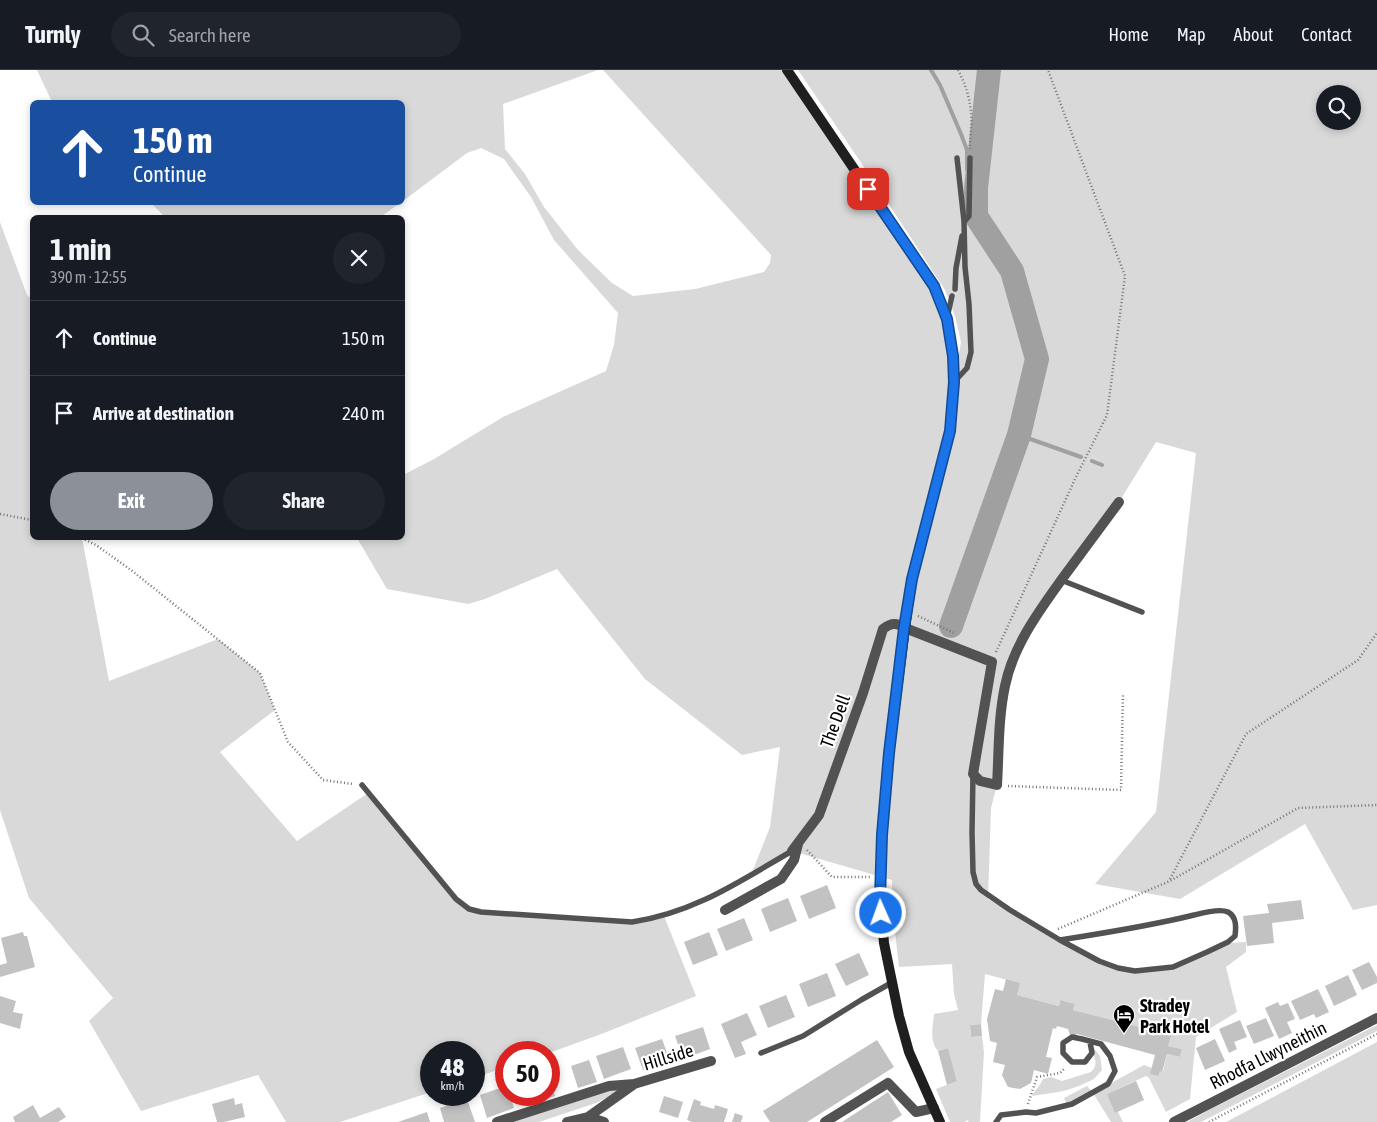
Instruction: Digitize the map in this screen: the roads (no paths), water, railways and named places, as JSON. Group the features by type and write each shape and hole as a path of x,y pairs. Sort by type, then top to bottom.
{"main road":[{"path":"788,70 934,286 947,319 953,356 954,382 950,431 912,579 904,628 889,753 880,877 884,943 899,1016 909,1052 940,1122"}],"street":[{"path":"904,628 992,662 973,774 980,781 997,785 1001,713 1005,685 1016,652 1031,625 1061,580 1119,502"},
{"name":"The Dell","path":"792,851 819,815 884,629 890,624 897,623 904,628"},
{"name":"The Dell","path":"724,910 781,879 794,860 799,841"},
{"name":"Rhodfa Llwyneithin","path":"1174,1122 1377,1018"},
{"name":"Hillside","path":"498,1122 609,1086 634,1084 711,1061"},
{"path":"825,1122 888,1083 916,1112 934,1108"},
{"name":"Hillside","path":"588,1118 634,1084"},
{"name":"Hillside","path":"567,1122 588,1118 604,1122"}],"lane":[{"path":"954,382 967,368 970,352 969,304 964,267 964,221 958,158"},
{"path":"955,289 956,268 964,221 969,216 970,158"},
{"path":"947,319 952,296"},
{"path":"1061,580 1142,612"},
{"path":"973,774 972,853 976,884 995,901 1060,940 1099,961 1118,968 1135,971 1173,967 1199,956 1228,942 1235,936 1236,927 1234,918 1227,912 1212,911 1152,925 1060,940"},
{"path":"362,785 456,899 469,909 481,912 632,922 654,919 685,909 720,894 792,851"},
{"path":"761,1053 803,1036 891,983"},
{"path":"996,1122 1002,1115 1026,1112 1036,1113 1072,1104 1108,1084 1115,1071 1110,1056 1101,1044 1082,1038 1072,1038 1063,1043 1063,1053 1072,1062 1085,1062 1092,1053 1090,1042"}],"waterway":[{"path":"931,70 940,85 967,150 967,170"},
{"path":"951,626 1019,435 1037,359 1012,271 976,216 976,188 989,70"},
{"path":"1019,435 1081,457"},
{"path":"1092,461 1102,465"}],"place":[{"name":"Stradey Park Hotel","path":"1124,1034"}]}
